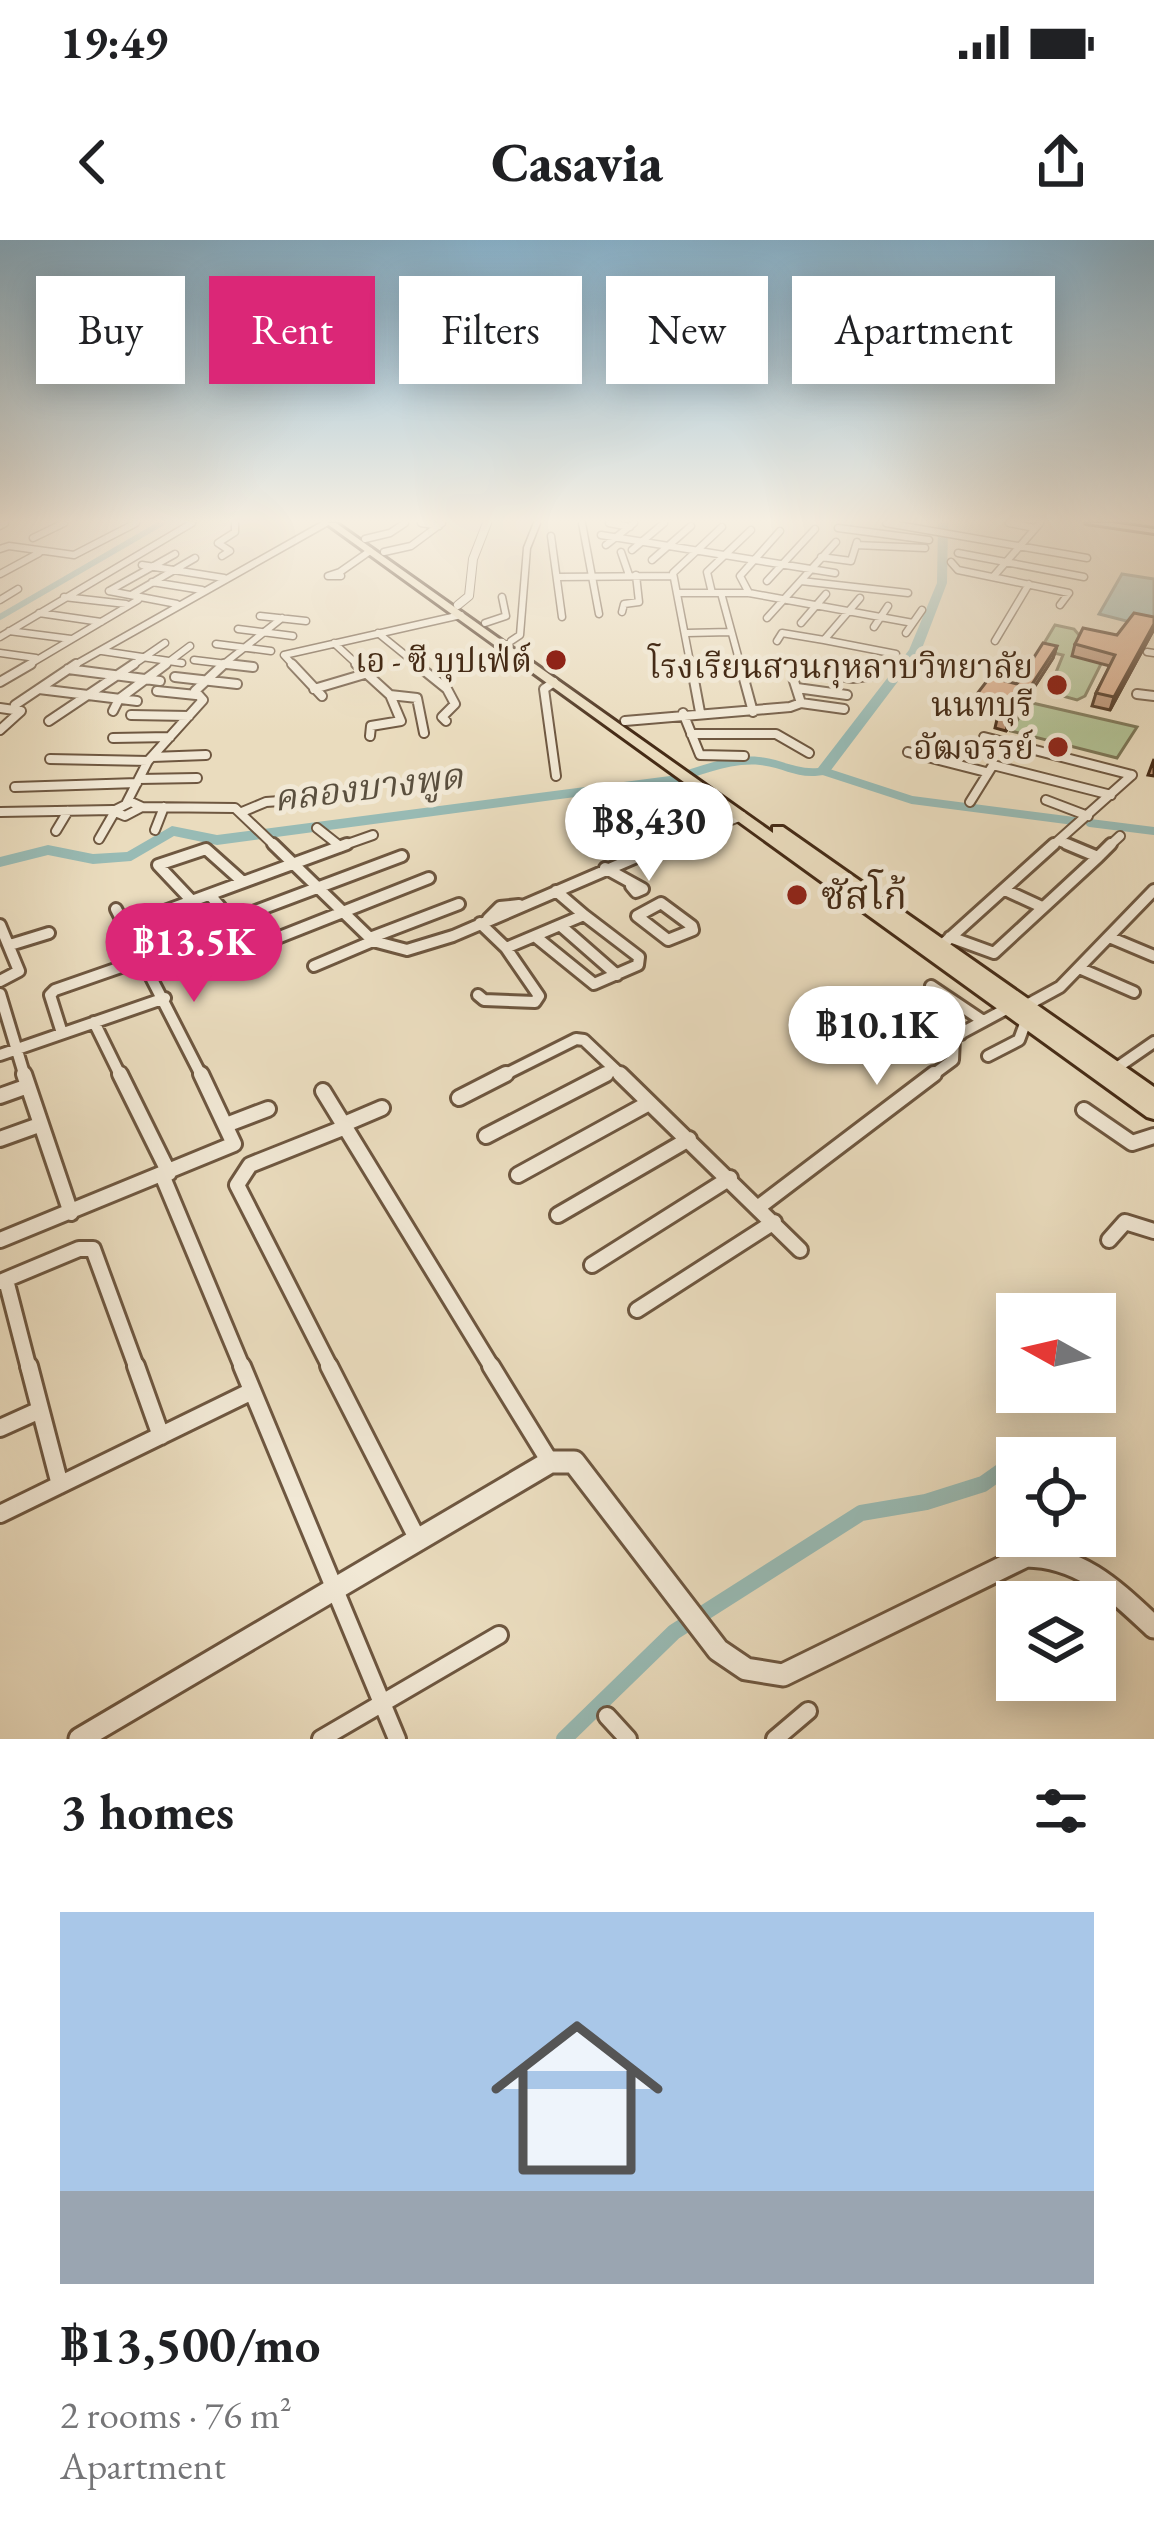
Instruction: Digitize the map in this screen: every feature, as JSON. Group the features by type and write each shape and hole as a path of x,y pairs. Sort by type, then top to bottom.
{"main road":[{"path":"435,593 554,682 946,941 1027,1013 1154,1112"},
{"path":"456,609 485,623 625,721 742,816 1008,1008 1027,1013 1154,1096"}],"street":[{"path":"4,634 71,593"},
{"path":"115,593 132,600"},
{"path":"1,679 141,593"},
{"path":"154,600 165,593"},
{"path":"15,705 197,593"},
{"path":"368,673 318,693 284,655 456,609 469,593"},
{"path":"511,641 520,635 523,593"},
{"path":"558,593 562,617"},
{"path":"595,593 599,614"},
{"path":"622,612 624,604 639,602 637,593"},
{"path":"700,712 677,593 749,593 913,623"},
{"path":"716,593 753,712"},
{"path":"767,618 790,593"},
{"path":"994,641 1022,603 1021,593"},
{"path":"1060,605 1069,593"},
{"path":"801,623 826,594"},
{"path":"485,623 506,616 502,596"},
{"path":"64,597 179,604"},
{"path":"824,640 860,598"},
{"path":"874,627 888,606"},
{"path":"906,633 922,610"},
{"path":"38,613 100,622"},
{"path":"260,616 306,621"},
{"path":"196,695 203,680 282,618"},
{"path":"238,629 293,636"},
{"path":"686,633 730,632"},
{"path":"370,736 370,726 444,719 455,704 447,689 378,633"},
{"path":"777,641 782,633 896,654"},
{"path":"4,634 71,639"},
{"path":"49,721 165,643"},
{"path":"334,643 390,694 401,721"},
{"path":"216,644 271,651"},
{"path":"113,711 118,699 190,646"},
{"path":"100,651 182,663"},
{"path":"0,653 40,658"},
{"path":"194,660 253,667"},
{"path":"67,669 148,680 203,700 150,759 127,802 113,812 99,839"},
{"path":"801,703 792,675 799,671 854,678 876,675"},
{"path":"175,677 237,684"},
{"path":"554,682 544,689 556,776"},
{"path":"38,688 137,700"},
{"path":"796,688 848,695"},
{"path":"390,694 415,696 425,721 424,733"},
{"path":"1137,694 1154,697"},
{"path":"625,721 682,712 770,712 801,703 844,709"},
{"path":"0,708 21,711 0,730"},
{"path":"682,712 700,755 744,756"},
{"path":"770,712 776,734"},
{"path":"130,715 189,716"},
{"path":"691,734 776,734 809,753"},
{"path":"113,738 170,736"},
{"path":"946,941 1132,775 984,736"},
{"path":"908,752 986,772"},
{"path":"50,759 206,755"},
{"path":"970,802 986,772 998,765 1111,795"},
{"path":"15,787 197,778"},
{"path":"242,812 266,802 309,799"},
{"path":"1046,800 1088,816"},
{"path":"127,802 142,807 218,806 242,812 371,940 407,950 484,921 500,908 556,891 742,816"},
{"path":"0,812 130,816 142,807"},
{"path":"155,830 164,807"},
{"path":"56,831 68,811"},
{"path":"316,828 340,847"},
{"path":"162,912 373,835"},
{"path":"946,941 994,953 1120,836"},
{"path":"1061,842 1098,857"},
{"path":"192,902 158,865 206,849 243,883"},
{"path":"184,938 402,856"},
{"path":"605,868 661,903 693,930 665,939 638,916 661,903"},
{"path":"209,965 429,878"},
{"path":"1005,890 1042,907"},
{"path":"988,1056 1018,1040 1027,1013 1060,987 1154,890"},
{"path":"536,937 588,982 599,983 638,965 639,957 556,891"},
{"path":"210,895 254,947"},
{"path":"314,966 459,904"},
{"path":"1137,908 1154,914"},
{"path":"0,1240 231,1148 234,1140 116,909"},
{"path":"506,948 584,915"},
{"path":"478,995 522,1004 538,1000 484,921"},
{"path":"0,925 20,971 0,981"},
{"path":"561,926 617,975"},
{"path":"10,945 49,933"},
{"path":"1109,937 1154,956"},
{"path":"62,1033 50,995 55,990 144,959"},
{"path":"1079,968 1134,992"},
{"path":"931,986 983,1021"},
{"path":"0,994 71,1213"},
{"path":"0,1054 165,998"},
{"path":"918,1004 961,1034"},
{"path":"760,1206 953,1060 952,1040 1008,1008"},
{"path":"94,1022 165,1174 250,1392 397,1739"},
{"path":"459,1098 580,1039 760,1206 800,1250"},
{"path":"1115,1069 1154,1042"},
{"path":"486,1136 614,1070"},
{"path":"0,1096 28,1086"},
{"path":"323,1091 550,1462"},
{"path":"518,1175 649,1103"},
{"path":"382,1108 250,1165 241,1172 237,1185 418,1540"},
{"path":"226,1125 268,1109"},
{"path":"1084,1110 1132,1143 1154,1136"},
{"path":"0,1139 39,1125"},
{"path":"557,1215 689,1139"},
{"path":"592,1264 730,1178"},
{"path":"637,1310 774,1222"},
{"path":"1109,1240 1125,1222 1154,1231"},
{"path":"60,1485 2,1280 80,1249 93,1249 161,1436"},
{"path":"0,1514 250,1392"},
{"path":"0,1428 40,1409"},
{"path":"80,1739 550,1462 574,1462 718,1650 746,1669 783,1676 1026,1556 1053,1553 1090,1569 1154,1627"},
{"path":"321,1739 499,1635"},
{"path":"775,1739 808,1712"},
{"path":"607,1716 628,1739"}],"green space":[{"path":"1055,625 1074,629 1102,662 1085,696 1077,700 1048,692 1063,655 1040,650"},
{"path":"1028,702 1137,727 1117,758 1011,731"}],"water":[{"path":"1111,593 1154,593 1154,628 1099,614"}],"building":[{"path":"1134,613 1154,617 1154,624 1114,697 1096,693 1115,655 1075,644 1083,628 1117,635"},
{"path":"1043,643 1057,646 1010,718 998,715 1005,703 973,699 990,677 1017,684"}],"waterway":[{"path":"0,617 41,593"},
{"name":"คลองบางพูด","path":"0,862 48,850 93,859 131,856 172,831 217,840 672,780 736,762 767,762 805,773 823,771 915,651 938,593"},
{"path":"823,771 912,800 1074,821"},
{"path":"1090,823 1154,831"},
{"path":"564,1739 674,1632 861,1513 926,1502 983,1484 996,1475"}],"place":[{"name":"เอ - ซี บุปเฟ่ต์","path":"556,660"},
{"name":"โรงเรียนสวนกุหลาบวิทยาลัย นนทบุรี","path":"1057,685"},
{"name":"อัฒจรรย์","path":"1058,747"},
{"name":"ซัสโก้","path":"797,895"}]}
